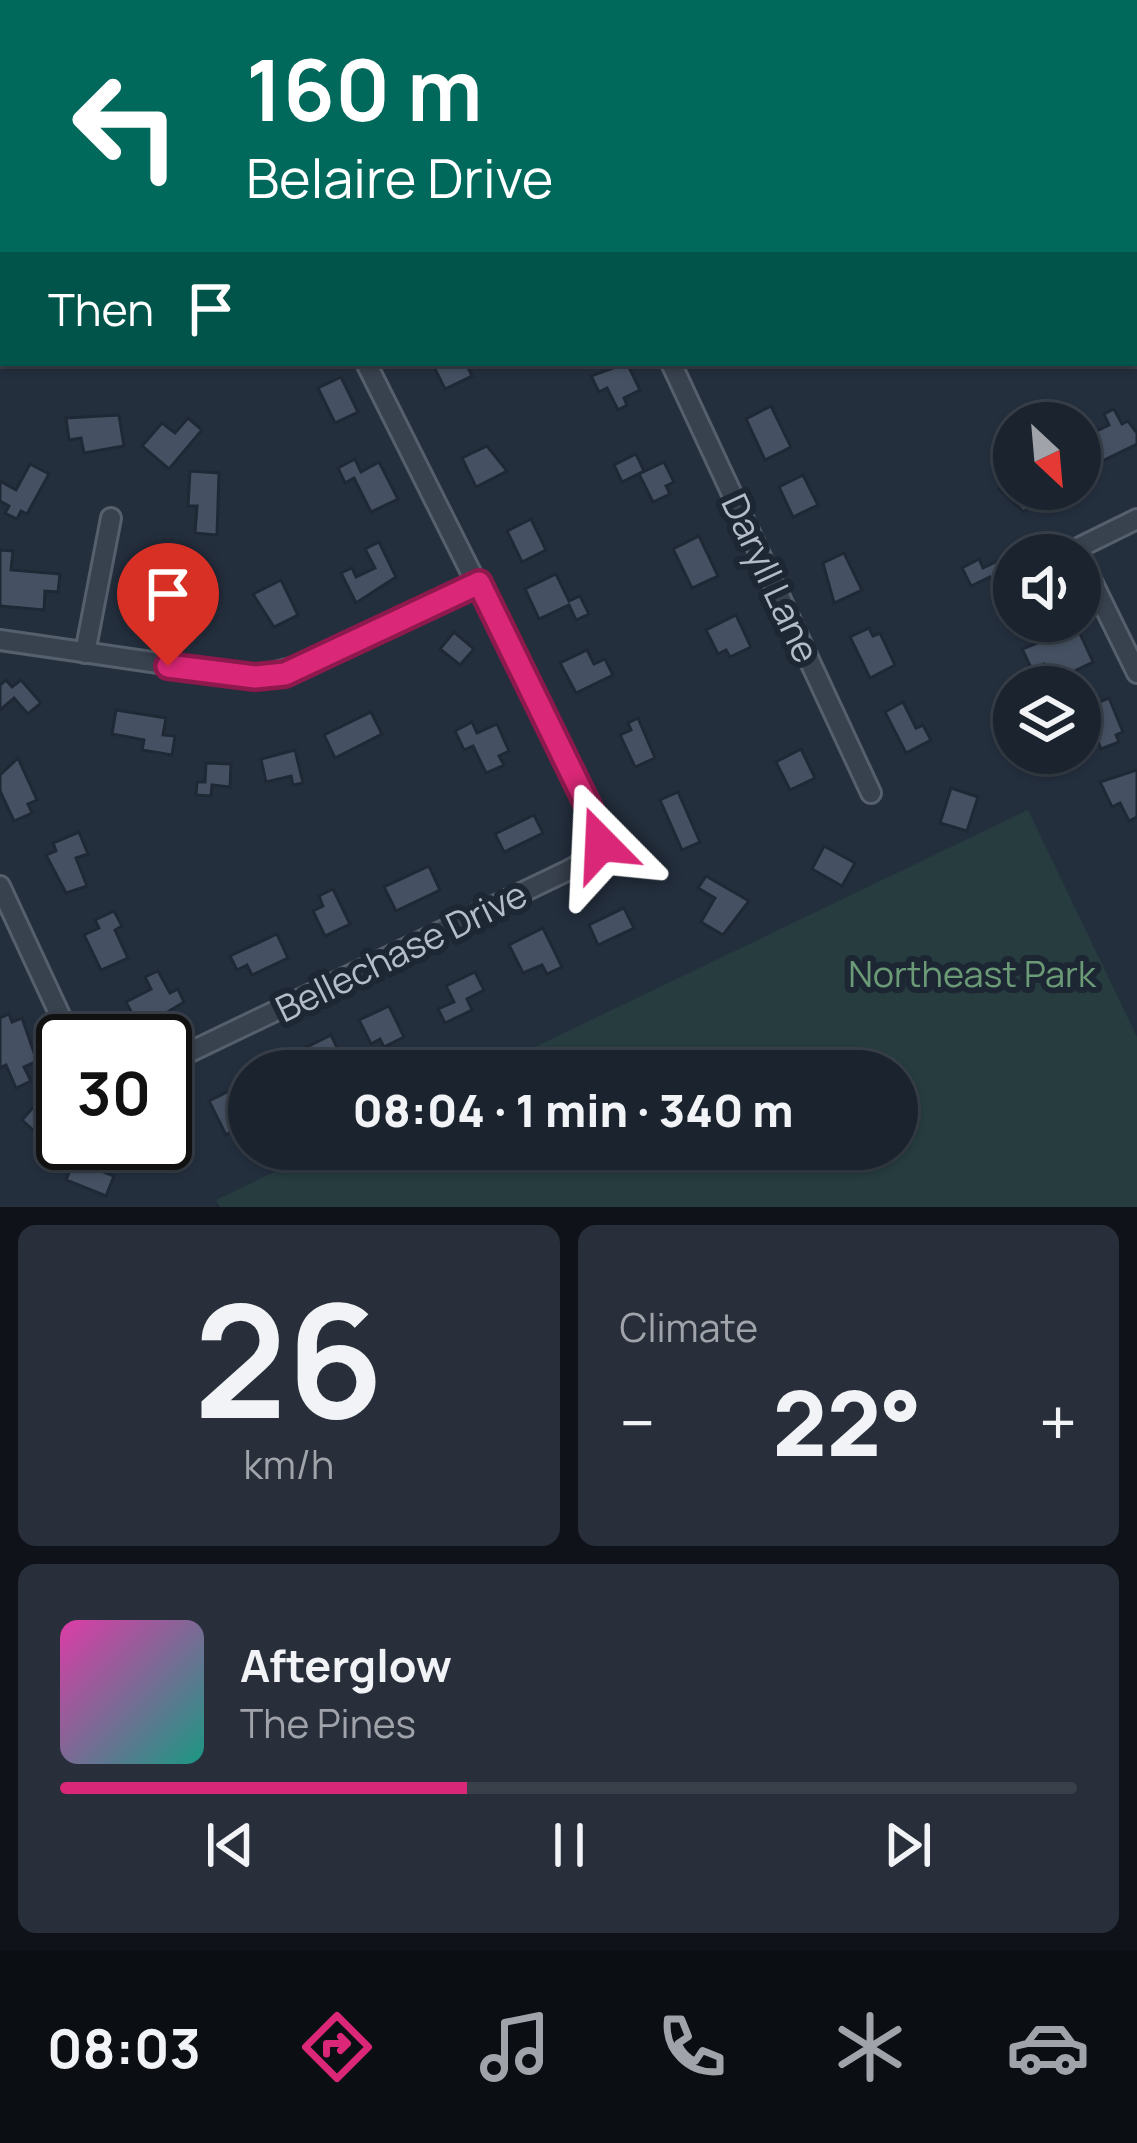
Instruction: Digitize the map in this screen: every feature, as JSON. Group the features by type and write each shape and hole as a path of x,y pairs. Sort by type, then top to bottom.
{"street":[{"name":"Bellechase Drive","path":"192,1051 598,853 598,826 368,366"},
{"name":"Daryll Lane","path":"672,366 871,794"},
{"path":"86,653 110,518"},
{"path":"1101,540 1137,519"},
{"path":"0,640 255,677 285,674 479,583"},
{"path":"1101,600 1137,673"},
{"path":"0,886 59,1014"}],"green space":[{"name":"Northeast Park","path":"1028,810 1137,1037 1137,1207 220,1207 216,1200 278,1170 918,1170 918,1050 529,1050"}],"building":[{"path":"434,366 467,366 472,376 445,389"},
{"path":"628,366 640,390 624,398 627,405 618,410 607,388 599,392 591,376"},
{"path":"341,377 358,412 335,423 318,388"},
{"path":"771,406 791,447 765,460 746,419"},
{"path":"1114,409 1122,424 1128,421 1137,433 1137,444 1101,462 1101,429 1109,425 1104,414"},
{"path":"119,415 124,446 84,453 81,438 69,440 66,418"},
{"path":"188,418 202,430 169,469 142,446 162,423 175,433"},
{"path":"487,446 507,471 476,487 462,458"},
{"path":"636,454 644,471 622,482 614,465"},
{"path":"355,459 361,472 379,462 398,499 371,512 354,478 345,483 338,468"},
{"path":"664,462 674,482 666,486 670,494 653,502 639,474"},
{"path":"30,464 49,474 27,514 21,511 17,519 5,513 9,506 0,501 0,481 16,490"},
{"path":"190,471 219,473 217,535 195,533 197,506 188,506"},
{"path":"803,475 818,505 793,517 779,487"},
{"path":"531,519 546,550 522,562 507,531"},
{"path":"699,536 718,576 692,588 673,549"},
{"path":"379,542 396,577 356,603 341,573 352,568 356,577 375,568 365,549"},
{"path":"0,550 13,551 11,570 60,574 58,592 45,591 44,610 0,606"},
{"path":"844,553 862,590 834,603 823,563"},
{"path":"979,559 983,568 993,563 993,582 990,577 971,586 962,568"},
{"path":"556,574 569,601 580,596 589,614 576,620 569,605 539,619 525,589"},
{"path":"281,580 298,615 274,627 253,594"},
{"path":"132,584 184,590 180,621 147,617 149,606 129,603"},
{"path":"736,615 751,647 730,657 726,650 718,654 706,630"},
{"path":"869,628 873,636 880,633 895,665 870,678 850,637"},
{"path":"454,632 474,649 460,665 440,649"},
{"path":"1040,642 1084,642 1093,662 1030,666 1022,649"},
{"path":"587,650 594,664 605,659 613,675 576,693 560,663"},
{"path":"6,680 12,687 21,680 41,703 28,714 14,698 0,710 0,685"},
{"path":"1109,698 1123,732 1116,735 1119,742 1101,749 1101,701"},
{"path":"903,702 916,728 923,725 931,740 906,753 885,712"},
{"path":"116,710 166,718 163,735 175,736 172,755 142,750 144,740 112,734"},
{"path":"371,712 382,734 335,758 324,735"},
{"path":"638,718 655,758 635,767 620,735 631,730 628,723"},
{"path":"472,722 477,733 497,724 509,751 499,756 504,765 486,773 473,746 464,750 455,731"},
{"path":"801,749 815,778 790,790 776,762"},
{"path":"295,750 303,783 293,785 291,776 266,782 261,759"},
{"path":"18,758 37,800 28,804 32,813 14,821 0,791 0,775"},
{"path":"206,763 231,764 230,787 212,785 211,796 196,795 197,782 205,782"},
{"path":"1137,770 1137,817 1129,821 1120,803 1112,807 1100,782"},
{"path":"951,788 978,797 967,831 940,823"},
{"path":"678,792 700,842 682,850 660,800"},
{"path":"534,815 543,833 504,852 495,834"},
{"path":"79,832 88,854 76,858 87,886 66,893 46,855 56,851 53,843"},
{"path":"824,846 855,863 842,886 812,869"},
{"path":"429,866 440,890 396,911 384,887"},
{"path":"706,876 749,901 723,935 701,922 715,898 698,888"},
{"path":"333,889 350,924 325,936 313,911 323,906 319,896"},
{"path":"624,908 634,928 598,945 589,925"},
{"path":"114,911 122,926 115,930 128,958 101,970 84,935 99,928 95,920"},
{"path":"543,928 562,967 547,974 542,965 523,973 509,945"},
{"path":"277,934 288,958 252,975 247,965 237,970 230,956"},
{"path":"158,971 170,993 178,989 184,1002 164,1014 132,1014 126,1002 151,989 145,977"},
{"path":"475,972 484,990 467,999 472,1010 445,1023 438,1009 454,1002 446,986"},
{"path":"389,1006 404,1037 384,1047 380,1039 371,1044 359,1020"},
{"path":"9,1014 12,1022 22,1018 36,1058 24,1067 31,1081 16,1088 6,1065 0,1068 0,1018"},
{"path":"331,1035 338,1050 301,1050"},
{"path":"228,1092 226,1135 209,1101"},
{"path":"36,1104 36,1133 22,1120"},
{"path":"70,1170 99,1170 114,1176 106,1196 66,1180"}],"route":[{"path":"168,666 255,677 285,674 479,583 598,826 601,844"}]}
